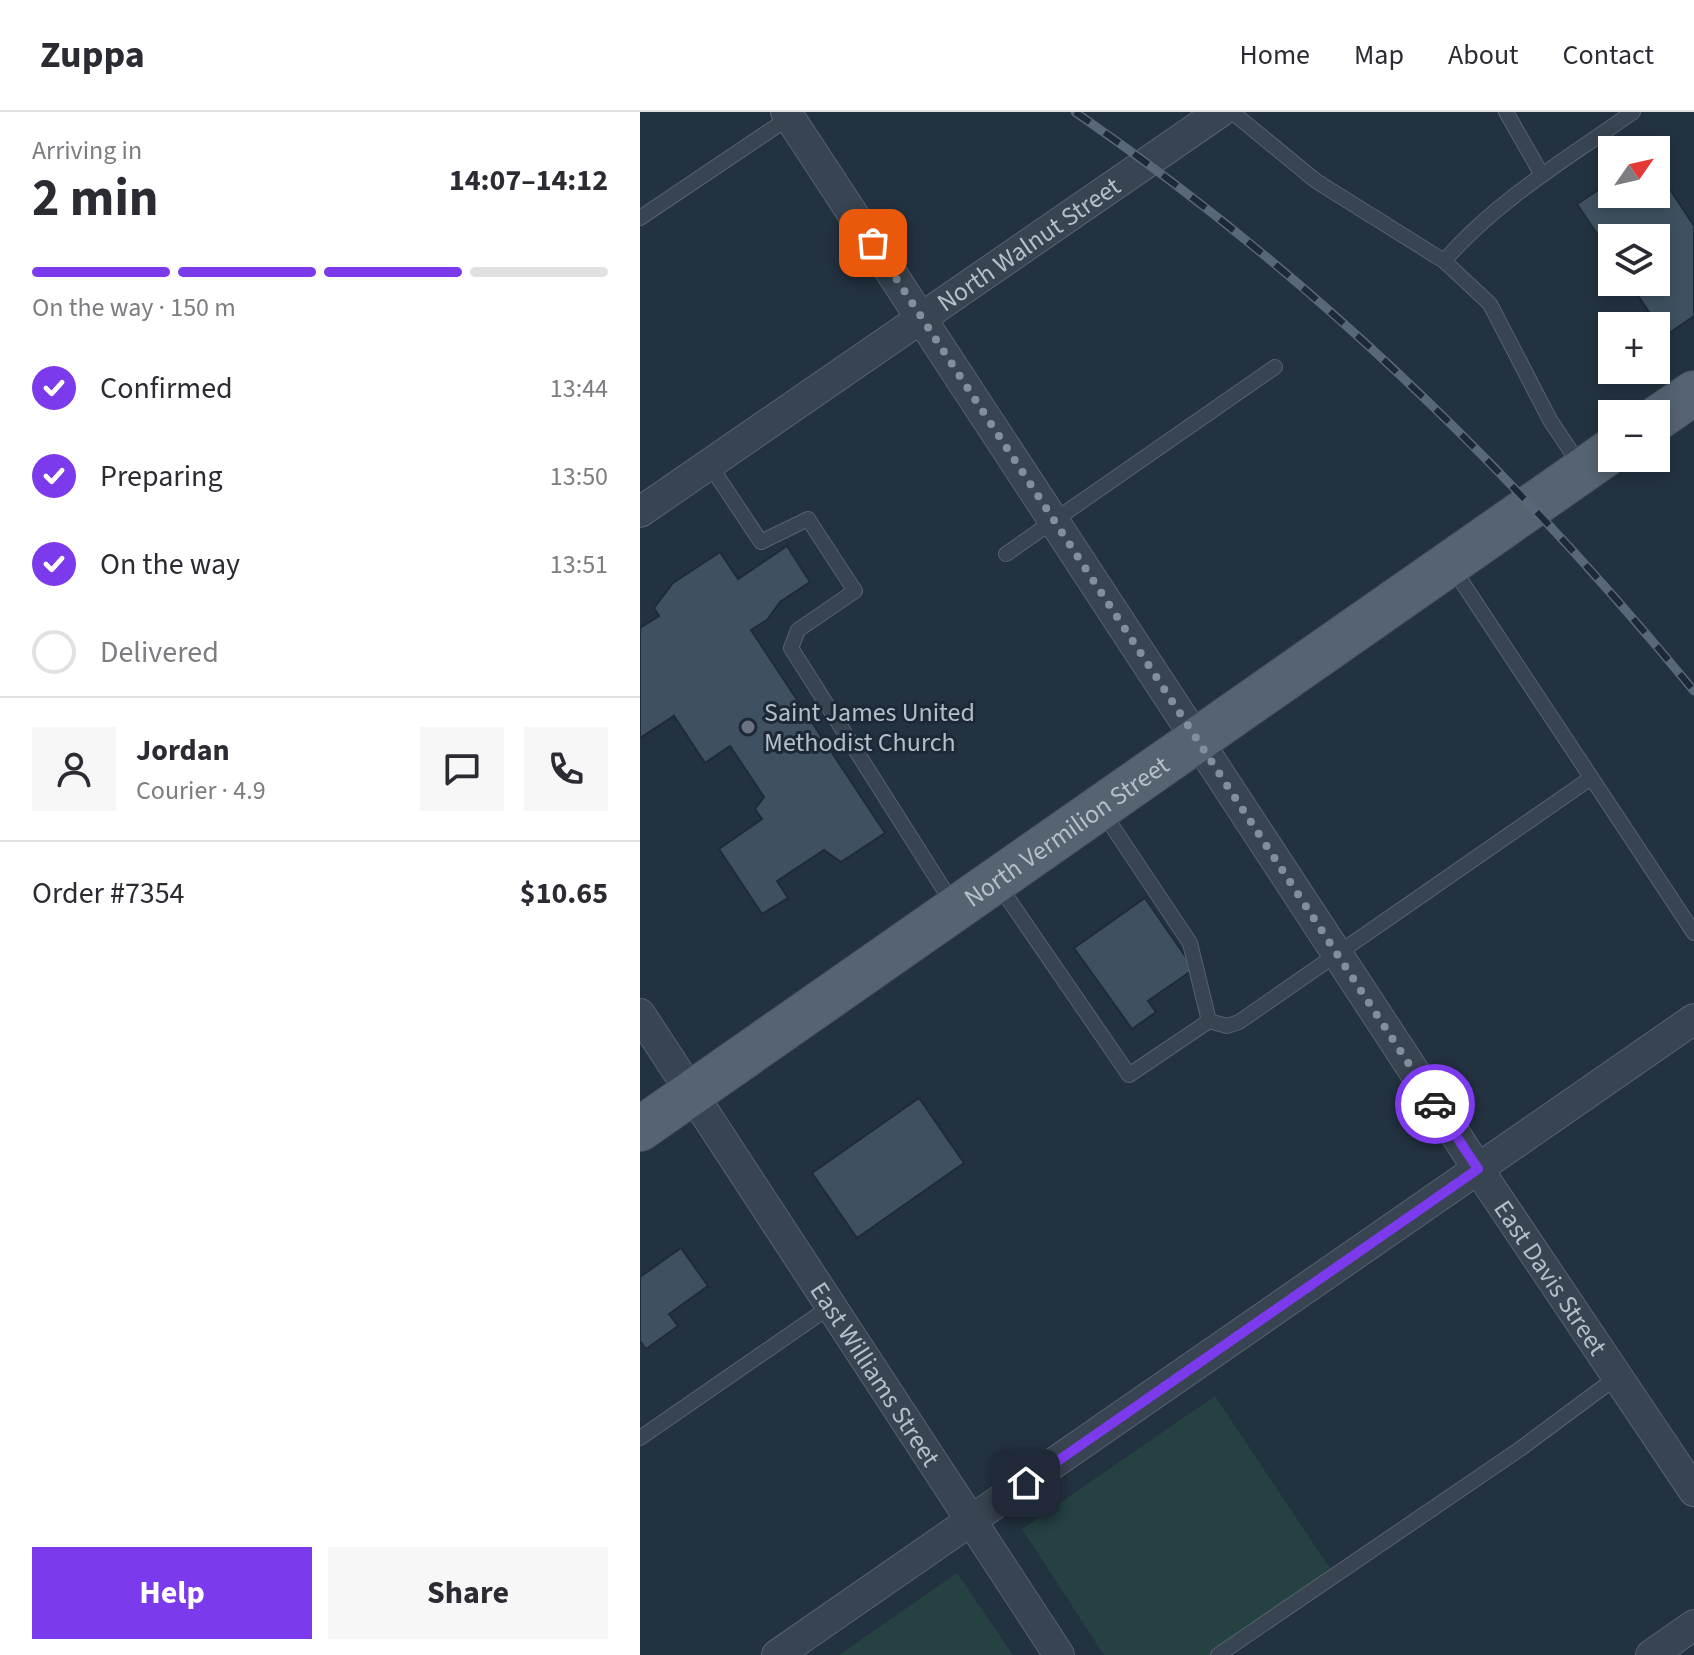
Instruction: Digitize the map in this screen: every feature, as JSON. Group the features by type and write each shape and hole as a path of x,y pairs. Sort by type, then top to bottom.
{"main road":[{"path":"1670,409 1694,393"},
{"name":"North Vermilion Street","path":"640,1129 1598,460"}],"street":[{"name":"North Walnut Street","path":"640,512 1220,112"},
{"name":"East Davis Street","path":"788,115 1478,1169 1694,1491"},
{"name":"East Williams Street","path":"640,1014 969,1522 1059,1655"},
{"path":"777,1655 1694,1019"},
{"path":"1651,1655 1694,1625"}],"lane":[{"path":"1232,112 1316,181 1444,261 1490,304 1550,420 1598,460"},
{"path":"1506,112 1542,175"},
{"path":"1444,261 1472,231 1542,175 1633,112"},
{"path":"640,218 788,115"},
{"path":"1006,554 1275,367"},
{"path":"709,464 761,542 808,519 855,591 798,630 791,648 955,908"},
{"path":"1449,564 1694,933"},
{"path":"996,880 1129,1075 1209,1021 1227,1026 1239,1022 1591,778"},
{"path":"1099,807 1190,943 1209,1021"},
{"path":"640,1438 831,1306"},
{"path":"1218,1655 1520,1449 1617,1377"}],"green space":[{"path":"1215,1396 1335,1576 1218,1655 1104,1655 1022,1529"},
{"path":"957,1573 1013,1655 839,1655"}],"building":[{"path":"1670,189 1694,226 1694,316 1670,333 1670,312 1649,312 1638,296 1670,296 1670,224 1598,224 1598,235 1577,204 1598,190 1598,208 1670,208"},
{"name":"Saint James United Methodist Church","path":"787,546 810,582 780,602 767,620 751,630 885,833 841,862 824,850 777,881 788,898 762,914 719,849 762,819 755,809 764,797 730,746 705,763 674,716 640,738 640,628 659,616 654,608 673,583 720,552 738,579"},
{"path":"1145,898 1194,969 1148,1001 1156,1012 1132,1029 1074,948"},
{"path":"919,1098 964,1163 857,1238 812,1173"},
{"path":"681,1248 708,1286 669,1314 678,1326 646,1349 640,1341 640,1277"}],"railway":[{"path":"1075,112 1245,239 1405,380 1555,531 1694,691"}],"way so far":[{"path":"873,243 1435,1104"}],"place":[{"name":"Saint James United Methodist Church","path":"748,727"}],"route":[{"path":"1026,1483 1478,1169 1435,1104"}]}
